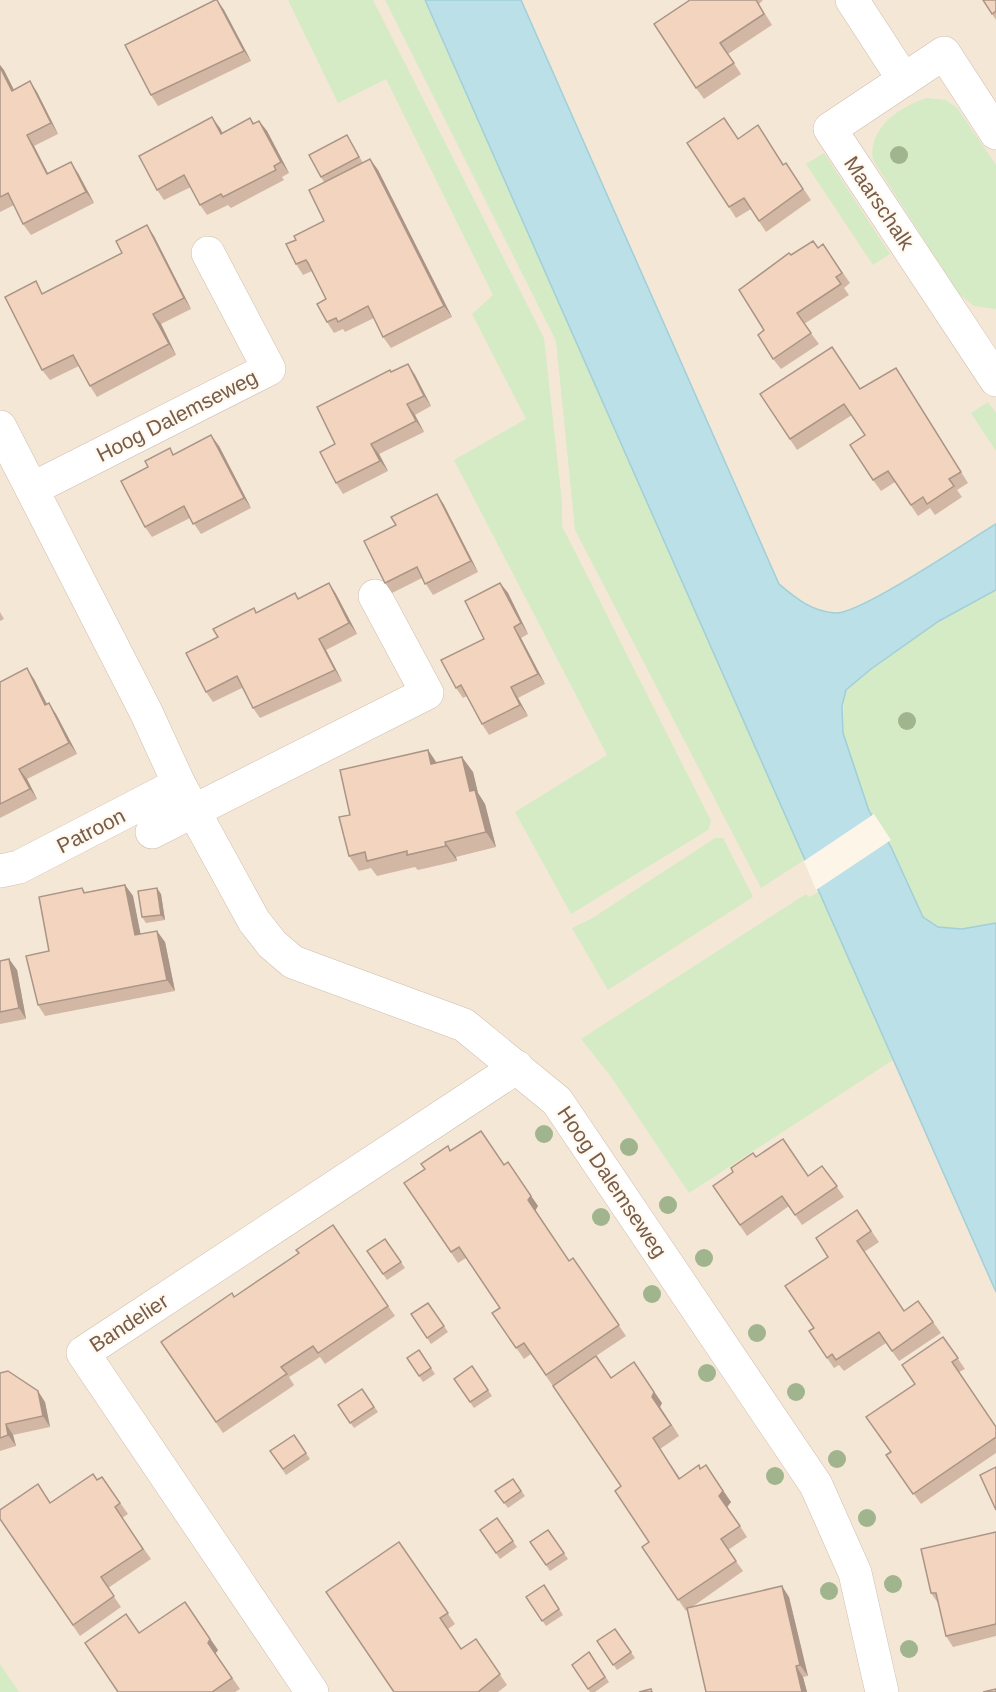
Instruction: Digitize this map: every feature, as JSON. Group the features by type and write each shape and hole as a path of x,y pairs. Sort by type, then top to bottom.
{"street":[{"path":"852,0 904,80"},
{"name":"Maarschalk","path":"996,133 944,53 830,129 986,344 996,380"},
{"name":"Hoog Dalemseweg","path":"32,489 268,369 208,253"},
{"name":"Hoog Dalemseweg","path":"0,427 187,797 254,921 272,944 293,962 464,1025 557,1101 816,1485 855,1573 882,1692"},
{"path":"152,832 187,797 427,693 375,596"},
{"name":"Patroon","path":"0,871 19,867 187,797"},
{"name":"Bandelier","path":"312,1692 83,1353 518,1067"}],"shaded area":[{"path":"0,0 996,0 996,1692 0,1692"}],"green space":[{"path":"288,0 373,0 544,338 562,502 562,526 711,821 708,830 571,914 515,812 607,755 454,460 526,419 472,314 493,295 386,79 338,103"},
{"path":"385,0 424,0 809,857 761,888 575,530 556,341"},
{"path":"927,98 946,100 957,108 996,165 996,309 974,306 959,294 873,160 872,149 880,129 896,113"},
{"path":"824,153 890,254 873,265 806,164"},
{"path":"988,402 996,413 996,451 971,413"},
{"path":"996,590 996,923 962,929 938,927 923,917 891,847 869,811 843,733 844,693 871,669 939,621"},
{"path":"715,838 723,838 753,897 608,990 572,928 591,919"},
{"path":"820,891 893,1060 689,1193 609,1074 581,1039 806,894 809,897"},
{"path":"0,1664 19,1692 0,1692"}],"water":[{"path":"425,0 521,0 779,584 811,607 835,613 848,610 889,590 996,524 996,590 939,621 871,669 846,690 842,706 843,733 869,811 891,847 923,917 938,927 962,929 996,923 996,1292"}],"pier":[{"path":"874,814 891,840 816,890 804,861"}],"building":[{"path":"215,0 244,51 151,95 125,45"},
{"path":"690,0 756,0 764,14 720,43 734,63 696,88 654,24"},
{"path":"983,0 996,0 996,11 992,14"},
{"path":"0,67 12,91 30,81 51,123 27,135 47,174 71,162 86,192 23,224 8,193 0,197"},
{"path":"212,117 221,134 250,118 253,124 259,121 281,162 274,166 276,170 223,197 221,194 200,205 184,175 157,190 139,156"},
{"path":"724,118 738,139 758,125 783,165 786,163 803,189 759,221 744,198 729,207 687,143"},
{"path":"347,135 359,157 321,177 309,155"},
{"path":"370,159 444,306 383,337 368,306 338,322 336,318 327,322 317,304 326,299 308,263 306,260 296,264 286,244 296,240 294,236 324,221 309,190"},
{"path":"147,225 184,298 153,314 169,344 90,386 73,355 42,370 5,297 36,281 42,294 122,253 116,241"},
{"path":"813,241 818,248 823,244 842,273 836,277 841,284 797,313 811,333 773,359 758,335 764,330 739,290 789,253 791,255"},
{"path":"832,347 860,389 896,368 961,472 949,479 954,486 927,504 923,497 911,505 888,471 873,480 850,445 865,435 844,404 790,439 760,394"},
{"path":"408,364 424,396 407,404 416,421 371,444 380,461 336,483 320,452 335,444 317,407 390,370 391,372"},
{"path":"211,435 244,498 193,524 184,506 145,527 121,481 148,467 145,461 170,448 173,455"},
{"path":"437,494 471,561 425,584 417,567 385,583 364,541 396,525 391,517"},
{"path":"329,583 349,623 319,639 335,670 253,708 237,676 206,692 186,653 218,637 213,629 254,608 256,613 295,593 298,599"},
{"path":"500,583 521,623 514,627 538,674 511,687 520,705 482,724 461,685 456,688 441,660 484,639 465,601"},
{"path":"27,668 45,705 49,703 69,743 19,769 30,789 0,804 0,682"},
{"path":"428,750 431,764 462,757 470,791 475,790 486,832 445,842 446,846 407,855 407,851 367,861 365,852 349,856 339,817 350,815 340,770"},
{"path":"125,885 135,935 157,931 167,980 38,1005 26,956 49,951 39,897 82,888 84,893"},
{"path":"157,888 161,915 142,917 138,891"},
{"path":"9,959 19,1008 0,1012 0,961"},
{"path":"481,1131 504,1165 508,1162 531,1196 528,1200 569,1261 573,1258 619,1325 546,1375 524,1343 516,1348 492,1313 500,1308 459,1247 451,1252 404,1183 425,1169 421,1164 448,1146 450,1151"},
{"path":"783,1139 808,1176 822,1166 837,1186 795,1215 782,1196 740,1225 713,1186 733,1172 731,1168 753,1153 756,1157"},
{"path":"857,1210 871,1231 857,1241 904,1311 918,1301 933,1322 892,1351 879,1332 836,1360 832,1354 827,1358 809,1331 814,1328 785,1286 828,1257 816,1238"},
{"path":"333,1225 388,1306 318,1353 313,1346 281,1367 287,1374 216,1422 161,1342 232,1293 234,1297 299,1253 296,1250"},
{"path":"385,1239 401,1262 383,1274 367,1251"},
{"path":"428,1303 444,1326 427,1338 411,1314"},
{"path":"943,1337 958,1358 952,1362 996,1427 996,1437 913,1494 886,1455 891,1452 866,1417 915,1384 902,1365"},
{"path":"419,1350 431,1368 419,1376 407,1358"},
{"path":"596,1356 611,1378 634,1362 654,1392 652,1397 671,1425 653,1438 679,1479 699,1465 700,1469 706,1465 723,1491 719,1496 740,1526 721,1539 736,1561 678,1600 642,1547 649,1542 615,1491 621,1486 553,1386"},
{"path":"472,1366 488,1390 470,1402 454,1379"},
{"path":"8,1371 38,1391 43,1416 6,1424 8,1435 0,1438 0,1373"},
{"path":"362,1389 374,1407 350,1423 338,1405"},
{"path":"294,1435 306,1453 283,1469 270,1451"},
{"path":"996,1467 996,1510 980,1475"},
{"path":"93,1474 97,1480 102,1477 120,1503 115,1507 143,1549 101,1577 114,1596 73,1625 0,1519 0,1510 38,1484 50,1503"},
{"path":"513,1479 521,1491 504,1503 495,1491"},
{"path":"497,1518 513,1541 496,1553 480,1530"},
{"path":"548,1530 564,1553 546,1565 530,1542"},
{"path":"996,1532 996,1624 946,1636 936,1593 931,1593 921,1549"},
{"path":"399,1542 448,1613 440,1618 461,1649 476,1639 500,1674 478,1692 394,1692 326,1592"},
{"path":"544,1585 559,1609 542,1621 526,1597"},
{"path":"782,1586 800,1665 796,1666 802,1692 706,1692 687,1608"},
{"path":"185,1602 210,1639 208,1643 232,1678 212,1692 118,1692 85,1643 126,1614 139,1633"},
{"path":"615,1629 631,1652 613,1665 597,1641"},
{"path":"589,1652 605,1677 588,1689 572,1665"}]}
